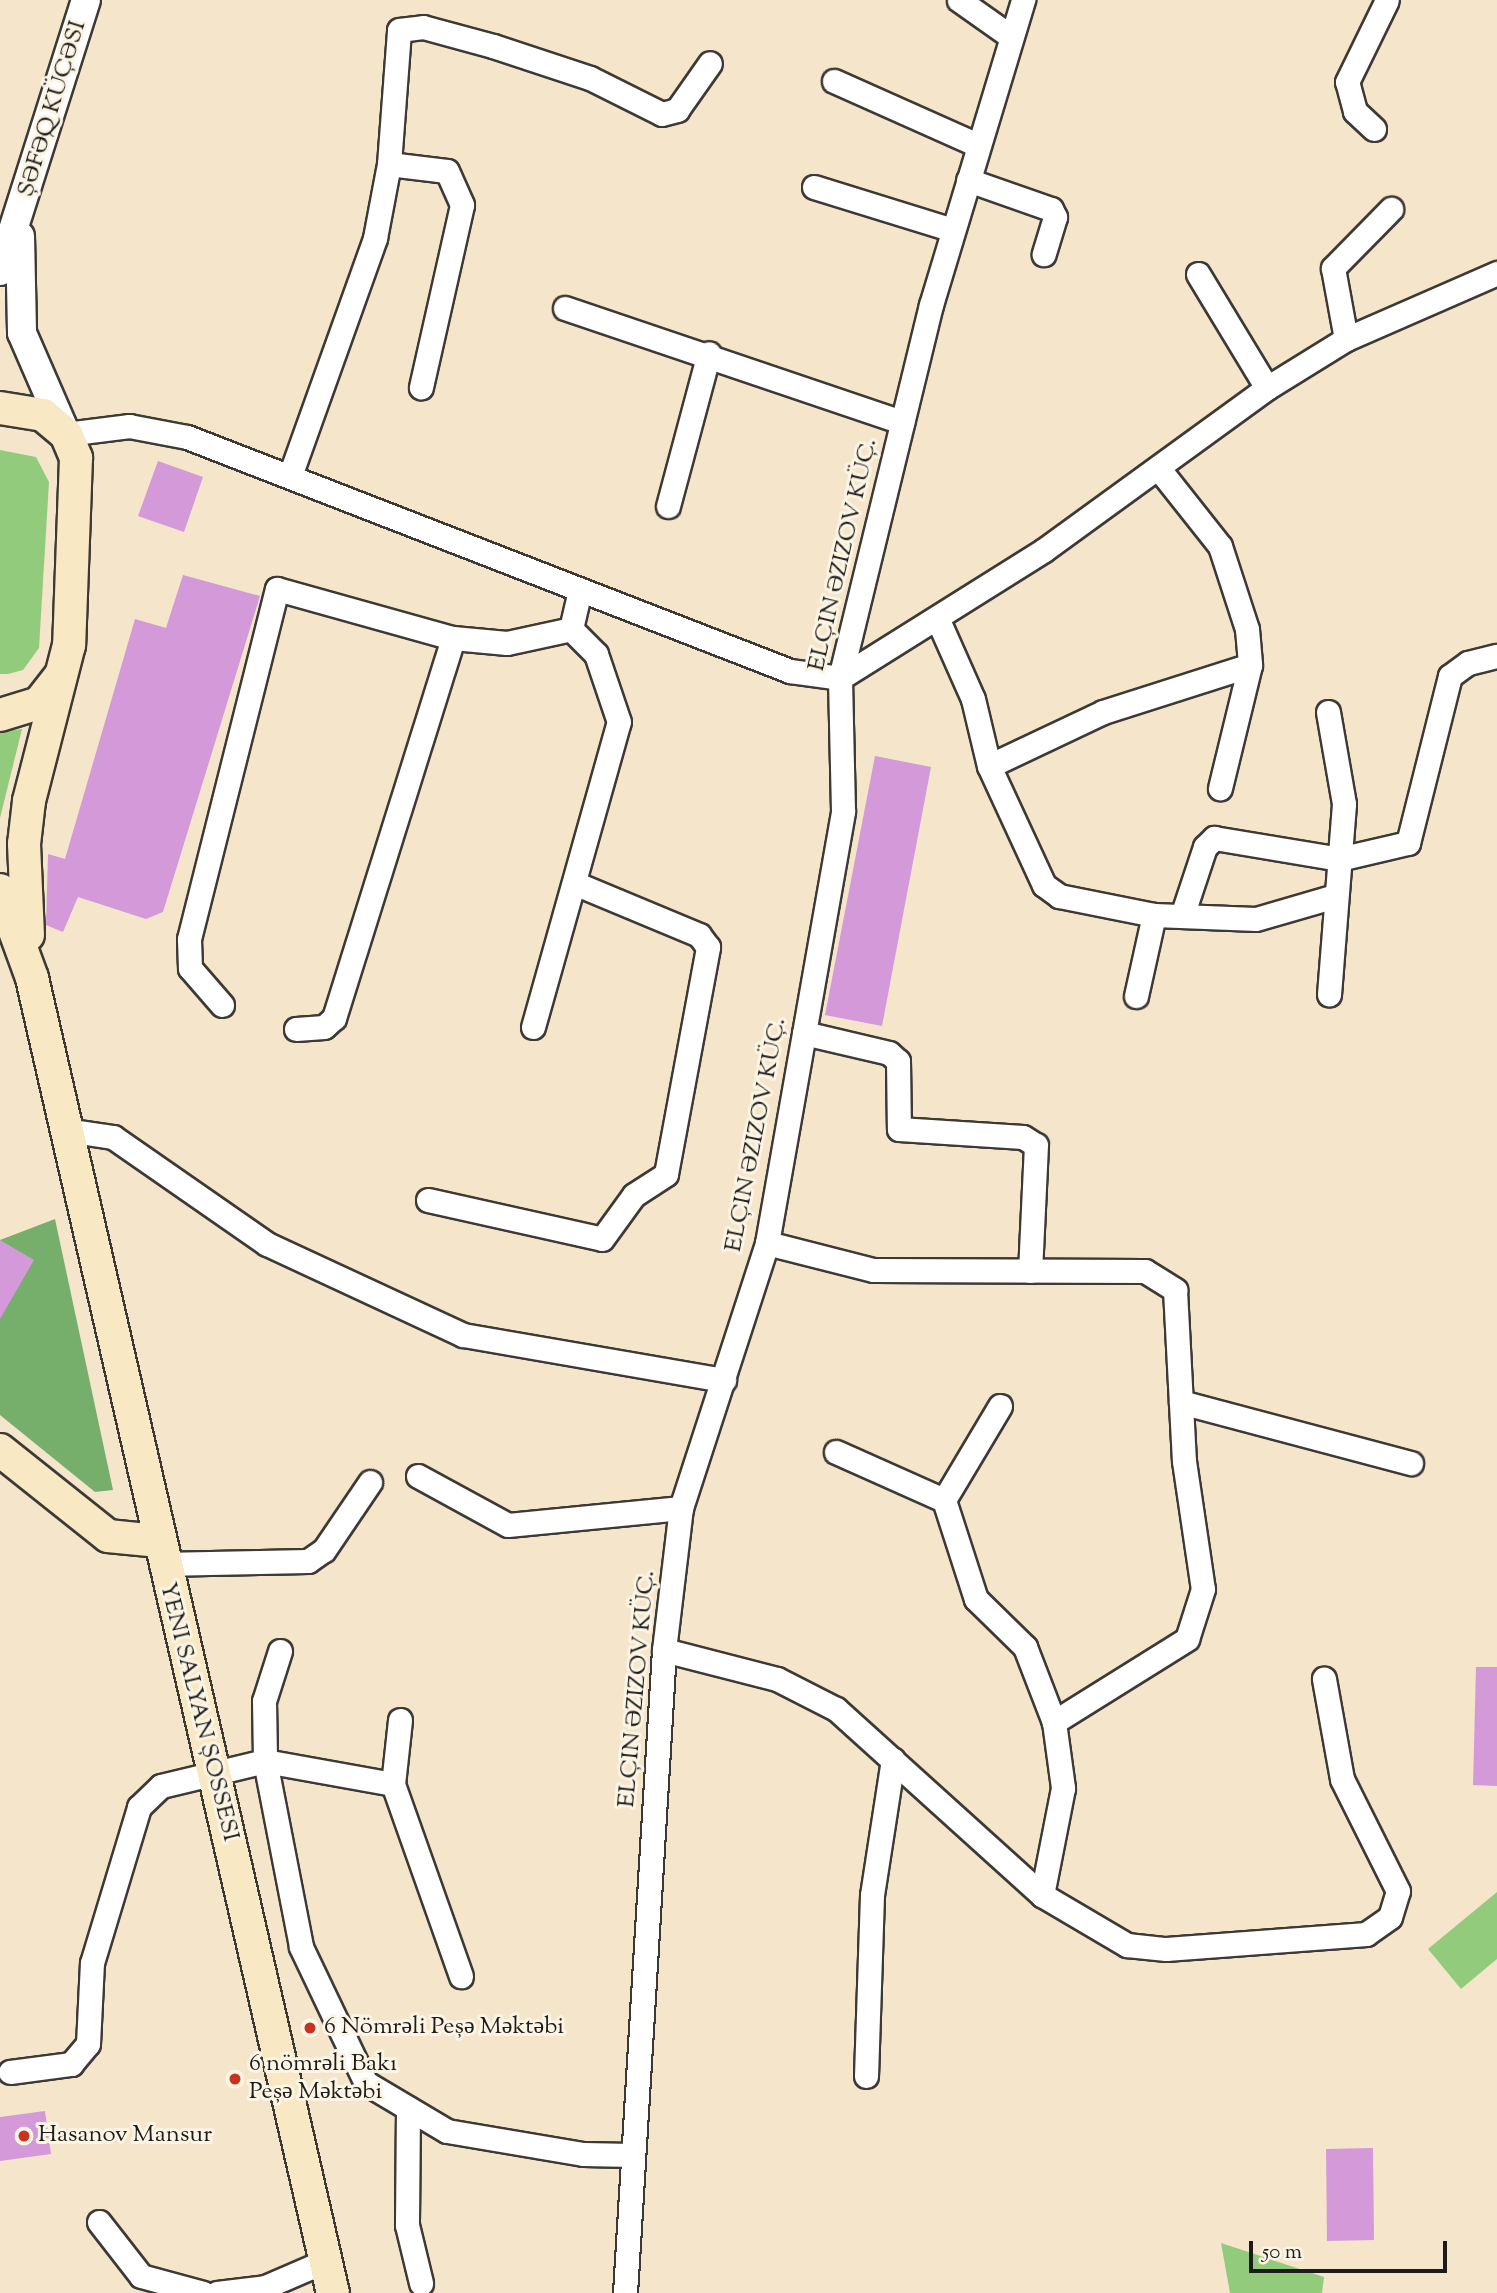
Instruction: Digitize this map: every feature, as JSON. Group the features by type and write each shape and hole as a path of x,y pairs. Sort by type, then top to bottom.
{"main road":[{"path":"0,408 43,415 66,434 76,478 66,664 29,801 24,885 32,978"},
{"path":"0,715 39,703 66,664"},
{"path":"0,890 32,978"},
{"name":"YENI SALYAN ŞOSSESI","path":"32,978 159,1553 214,1768 332,2293"},
{"path":"0,1450 108,1536 159,1553"}],"street":[{"name":"ŞƏFƏQ KÜÇƏSI","path":"21,219 86,0"},
{"path":"959,0 1010,36"},
{"name":"ELÇIN ƏZIZOV KÜÇ.","path":"625,2293 664,1650 681,1508 767,1242 843,811 840,678 902,422 953,230 1023,0"},
{"path":"1374,129 1355,111 1347,82 1387,0"},
{"path":"291,474 374,238 389,164 399,30 423,27 493,46 590,78 662,114 677,110 710,63"},
{"path":"834,81 978,145"},
{"path":"389,164 447,171 462,205 421,387"},
{"path":"968,180 1051,209 1055,217 1044,254"},
{"path":"814,187 953,230"},
{"path":"1346,339 1333,268 1391,209"},
{"path":"0,271 21,219"},
{"path":"21,219 22,333 66,434 106,427 157,429 291,474 580,591 790,671 840,678 937,620 1159,469 1267,388 1346,339 1497,274"},
{"path":"1198,274 1267,388"},
{"path":"565,308 709,353 902,422"},
{"path":"668,506 709,353"},
{"path":"1159,469 1220,546 1234,577 1250,665 1220,788"},
{"path":"222,1005 190,968 189,939 277,589 453,638 507,643 571,629"},
{"path":"571,629 580,591"},
{"path":"937,620 973,699 989,766 1044,885 1059,896 1154,915 1256,919 1335,896"},
{"path":"533,1027 619,722 596,654 571,629"},
{"path":"296,1029 324,1027 334,1018 453,638"},
{"path":"1182,916 1205,847 1214,838 1339,859 1408,843 1450,676 1468,663 1497,656"},
{"path":"989,766 1102,712 1250,665"},
{"path":"1328,712 1344,804 1328,994"},
{"path":"428,1200 603,1240 634,1195 666,1174 708,947 699,935 574,883"},
{"path":"1136,996 1154,915"},
{"path":"804,1033 889,1053 898,1061 899,1129 1023,1137 1036,1145 1030,1271"},
{"path":"66,1130 113,1136 267,1244 463,1335 724,1380"},
{"path":"767,1242 873,1270 1145,1271 1175,1290 1181,1402 1203,1589 1187,1639 1054,1722"},
{"path":"1181,1402 1411,1464"},
{"path":"944,1500 999,1406"},
{"path":"836,1452 944,1500 976,1599 1026,1647 1054,1722 1063,1788 1042,1895"},
{"path":"418,1476 508,1525 681,1508"},
{"path":"159,1553 308,1561 324,1550 370,1482"},
{"path":"664,1650 777,1679 836,1709 1042,1895 1127,1945 1166,1949 1380,1928 1398,1891 1342,1779 1324,1679"},
{"path":"280,1651 264,1702 265,1761 301,1947 366,2083 447,2131 583,2154 633,2155"},
{"path":"400,1720 393,1784 461,1976"},
{"path":"866,2076 872,1895 893,1760"},
{"path":"10,2072 71,2064 88,2044 92,1963 139,1807 161,1786 214,1768 265,1761 393,1784"},
{"path":"408,2108 407,2225 421,2283"},
{"path":"99,2222 142,2276 203,2293"},
{"path":"217,2293 265,2287 325,2261"}],"green space":[{"path":"0,450 36,457 49,482 39,648 23,670 8,674 0,674"},
{"path":"22,729 0,818 0,732"},
{"path":"55,1219 113,1490 95,1492 0,1415 0,1240"},
{"path":"1497,1892 1497,1959 1461,1989 1428,1949"},
{"path":"1221,2243 1324,2277 1322,2293 1230,2293"}],"building":[{"path":"158,461 203,477 184,532 138,516"},
{"path":"183,575 260,596 163,912 146,919 78,897 63,932 46,925 48,854 65,859 135,619 166,628"},
{"path":"875,756 931,767 882,1026 825,1015"},
{"path":"0,1240 34,1260 0,1319"},
{"path":"1476,1667 1497,1667 1497,1786 1473,1785"},
{"name":"Hasanov Mansur","path":"45,2111 51,2154 0,2161 0,2117"},
{"path":"1373,2148 1374,2240 1327,2241 1326,2149"}],"place":[{"name":"6 Nömrəli Peşə Məktəbi","path":"310,2028"},
{"name":"6 nömrəli Bakı Peşə Məktəbi","path":"235,2079"},
{"name":"Hasanov Mansur","path":"24,2136"}]}
